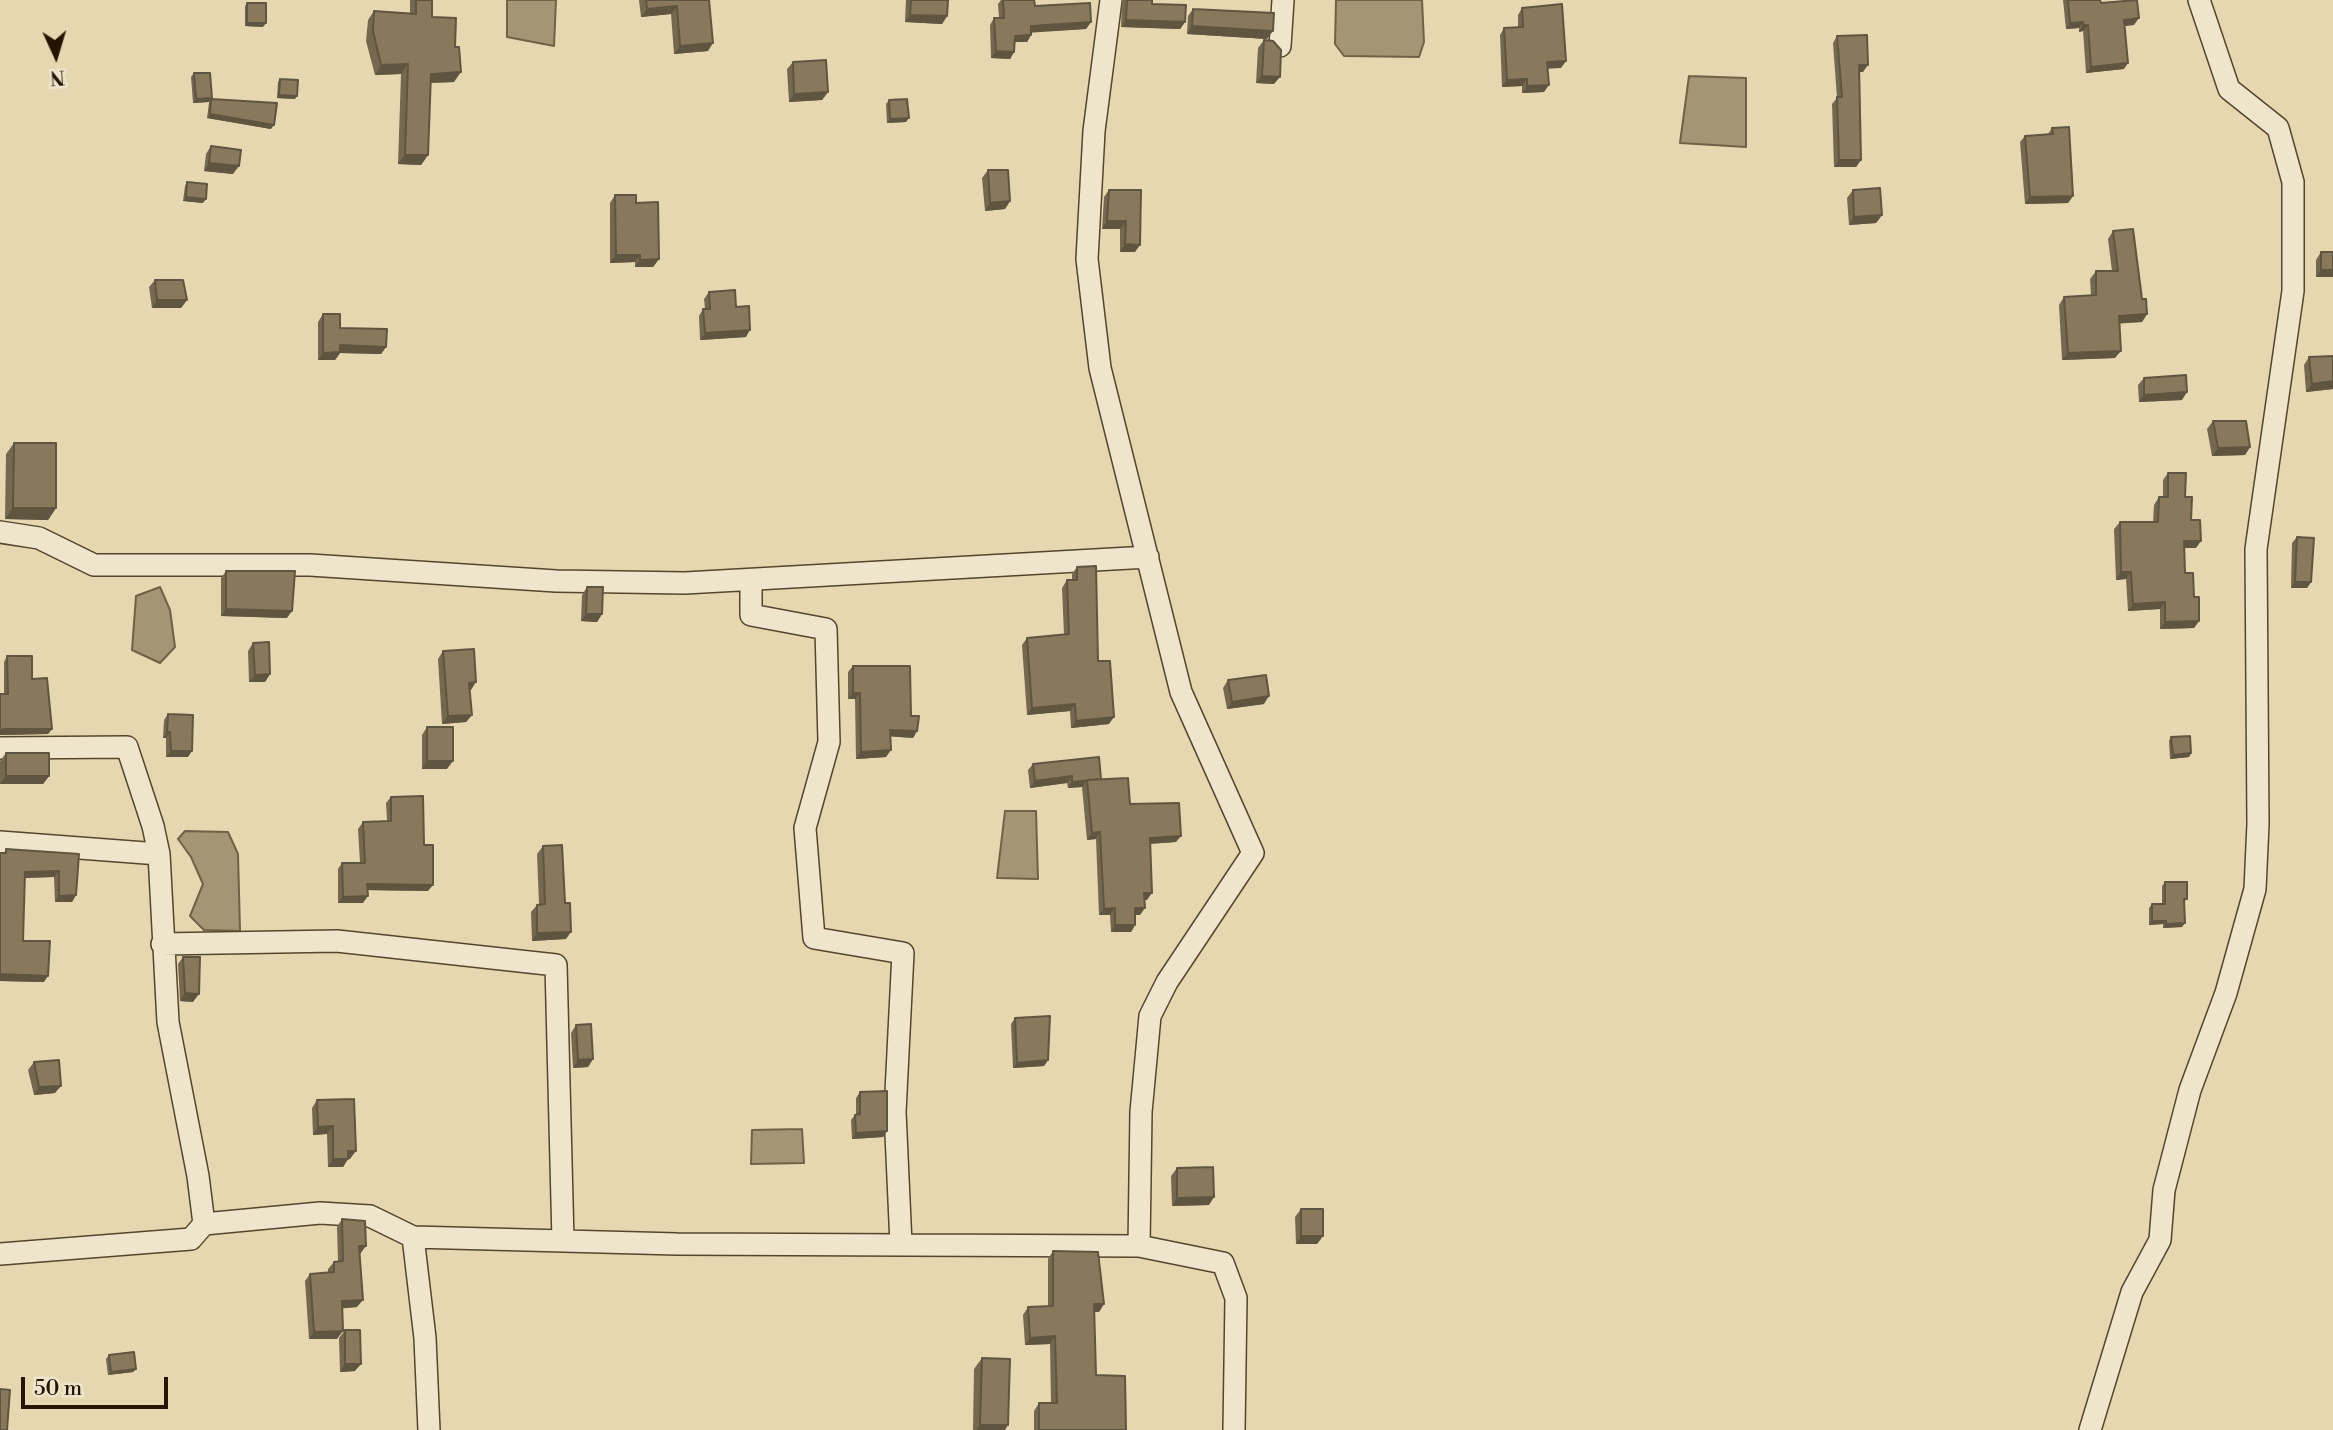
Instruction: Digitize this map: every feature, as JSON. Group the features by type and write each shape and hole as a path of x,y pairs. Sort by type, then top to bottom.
{"street":[{"path":"1111,0 1094,131 1087,259 1100,368 1181,692 1253,853 1167,982 1150,1016 1141,1112 1139,1246"},
{"path":"1280,46 1283,0"},
{"path":"2090,1430 2132,1292 2160,1240 2164,1190 2190,1090 2226,993 2255,889 2258,824 2256,550 2293,291 2292,182 2278,128 2229,89 2199,0"},
{"path":"0,532 39,538 94,565 310,565 556,581 685,583 1148,557"},
{"path":"751,580 751,614 826,629 829,742 805,828 814,938 903,953 895,1112 901,1244"},
{"path":"0,748 127,747 153,826 159,855 168,1022 198,1176 204,1224"},
{"path":"0,842 159,855"},
{"path":"162,944 337,941 556,965 563,1241"},
{"path":"0,1254 191,1239 204,1224 320,1213 370,1216 413,1237 563,1241 1139,1246 1223,1263 1236,1298 1234,1430"},
{"path":"413,1237 425,1338 429,1430"}],"shaded area":[{"path":"507,0 556,0 554,46 507,37"},
{"path":"1336,0 1422,0 1424,42 1419,57 1344,56 1335,44"},
{"path":"1689,76 1746,78 1746,147 1680,143"},
{"path":"160,587 170,610 175,647 160,663 132,650 136,596"},
{"path":"1005,811 1036,811 1038,879 997,878"},
{"path":"185,831 228,832 238,854 240,931 204,930 190,916 203,884 191,857 178,839"},
{"path":"802,1129 804,1163 751,1164 752,1130"}],"building":[{"path":"416,0 432,0 432,17 456,18 455,47 459,47 461,72 431,74 428,155 405,155 408,64 381,65 373,31 374,11 416,14"},
{"path":"646,0 709,0 713,43 680,46 677,6 647,9"},
{"path":"911,0 948,0 947,16 910,15"},
{"path":"1003,0 1034,0 1035,6 1090,3 1091,22 1031,26 1031,35 1015,36 1014,52 996,51 994,18 1004,18"},
{"path":"1127,0 1152,0 1152,4 1186,5 1185,22 1126,20"},
{"path":"2068,0 2100,0 2101,3 2137,0 2139,18 2124,20 2128,63 2091,67 2088,25 2083,25 2083,22 2070,23"},
{"path":"247,3 266,3 266,23 247,23"},
{"path":"1562,4 1566,61 1547,62 1549,85 1527,86 1527,79 1507,80 1504,28 1523,27 1522,8"},
{"path":"1193,9 1274,13 1273,31 1192,26"},
{"path":"1867,35 1868,65 1859,65 1861,160 1839,160 1837,97 1842,97 1837,36"},
{"path":"1264,40 1273,41 1281,50 1280,77 1262,76"},
{"path":"826,60 828,92 794,94 793,62"},
{"path":"194,73 210,73 212,98 196,99"},
{"path":"280,79 298,80 297,96 279,95"},
{"path":"211,99 277,103 274,125 210,114"},
{"path":"907,99 909,118 890,119 889,100"},
{"path":"2069,127 2073,196 2030,197 2025,136 2053,134 2052,128"},
{"path":"211,146 241,150 239,166 209,163"},
{"path":"988,170 1008,170 1010,201 990,203"},
{"path":"187,182 207,184 206,199 186,197"},
{"path":"1880,188 1882,215 1854,217 1853,190"},
{"path":"1109,190 1141,190 1140,245 1125,244 1126,221 1107,221"},
{"path":"615,195 636,195 636,203 658,202 659,259 640,260 640,255 616,255"},
{"path":"2133,229 2142,299 2146,299 2147,314 2119,316 2121,351 2068,353 2064,297 2096,295 2096,271 2118,271 2113,231"},
{"path":"2321,252 2333,252 2333,270 2321,270"},
{"path":"155,280 183,280 187,300 157,300"},
{"path":"735,290 736,307 749,306 750,330 705,333 703,309 710,309 709,292"},
{"path":"323,314 340,314 340,328 387,329 386,347 340,345 340,352 323,353"},
{"path":"2333,356 2333,381 2312,384 2309,357"},
{"path":"2186,375 2187,392 2144,395 2144,378"},
{"path":"2213,421 2246,421 2250,447 2218,448"},
{"path":"14,443 56,443 56,508 13,508"},
{"path":"2168,473 2186,473 2185,497 2192,497 2191,520 2200,520 2201,541 2184,541 2185,573 2193,573 2194,597 2199,597 2199,621 2165,622 2165,602 2133,604 2131,572 2121,572 2120,522 2158,522 2159,497 2168,497"},
{"path":"2297,537 2314,538 2311,582 2295,582"},
{"path":"1096,566 1098,661 1110,661 1114,717 1076,721 1075,704 1032,708 1027,638 1069,634 1067,580 1077,580 1077,567"},
{"path":"226,571 295,571 292,611 226,609"},
{"path":"587,587 603,587 602,614 586,614"},
{"path":"269,642 270,674 255,675 253,643"},
{"path":"474,649 476,682 469,683 472,715 448,716 443,651"},
{"path":"7,656 32,656 32,679 47,678 52,729 0,731 0,694 8,694"},
{"path":"853,666 910,666 911,716 919,716 917,731 890,730 891,750 861,752 860,693 853,693"},
{"path":"1266,675 1269,696 1232,702 1228,680"},
{"path":"168,714 193,715 192,751 171,751 170,732 167,732"},
{"path":"427,727 453,727 453,761 427,761"},
{"path":"2190,736 2191,753 2173,755 2171,737"},
{"path":"6,753 49,753 49,776 6,776"},
{"path":"1099,757 1101,779 1072,782 1072,776 1035,781 1033,764"},
{"path":"1128,778 1130,804 1179,803 1181,836 1150,838 1152,893 1144,893 1145,908 1135,908 1135,925 1115,925 1115,908 1104,909 1100,832 1092,833 1087,780"},
{"path":"423,796 424,845 433,845 433,885 367,884 368,896 343,897 342,863 365,863 363,822 391,821 391,797"},
{"path":"562,845 565,903 570,903 571,932 537,933 537,905 545,904 543,846"},
{"path":"6,849 79,854 76,895 59,896 59,871 25,872 23,941 50,941 48,976 0,974 0,853 6,853"},
{"path":"2165,882 2187,882 2187,899 2184,899 2185,923 2166,924 2166,921 2152,921 2152,904 2165,904"},
{"path":"183,957 200,957 199,994 185,993"},
{"path":"1050,1016 1048,1060 1017,1063 1015,1018"},
{"path":"591,1024 593,1059 578,1060 576,1025"},
{"path":"59,1060 61,1086 39,1087 34,1062"},
{"path":"887,1091 887,1131 856,1133 855,1115 860,1114 860,1092"},
{"path":"354,1099 356,1151 348,1151 348,1159 333,1159 333,1126 318,1127 317,1100"},
{"path":"1213,1167 1214,1197 1177,1198 1177,1168"},
{"path":"1301,1209 1323,1209 1323,1236 1301,1236"},
{"path":"342,1219 365,1221 366,1246 359,1246 363,1300 342,1301 343,1331 314,1332 310,1274 334,1272 334,1262 343,1261"},
{"path":"1053,1251 1098,1252 1104,1304 1094,1304 1096,1375 1125,1376 1126,1430 1039,1430 1039,1403 1057,1403 1055,1336 1030,1338 1028,1307 1053,1306"},
{"path":"345,1330 360,1330 361,1364 345,1364"},
{"path":"134,1352 136,1369 111,1372 109,1355"},
{"path":"982,1358 1010,1359 1008,1425 980,1425"},
{"path":"0,1389 10,1390 7,1430 0,1430"}]}
